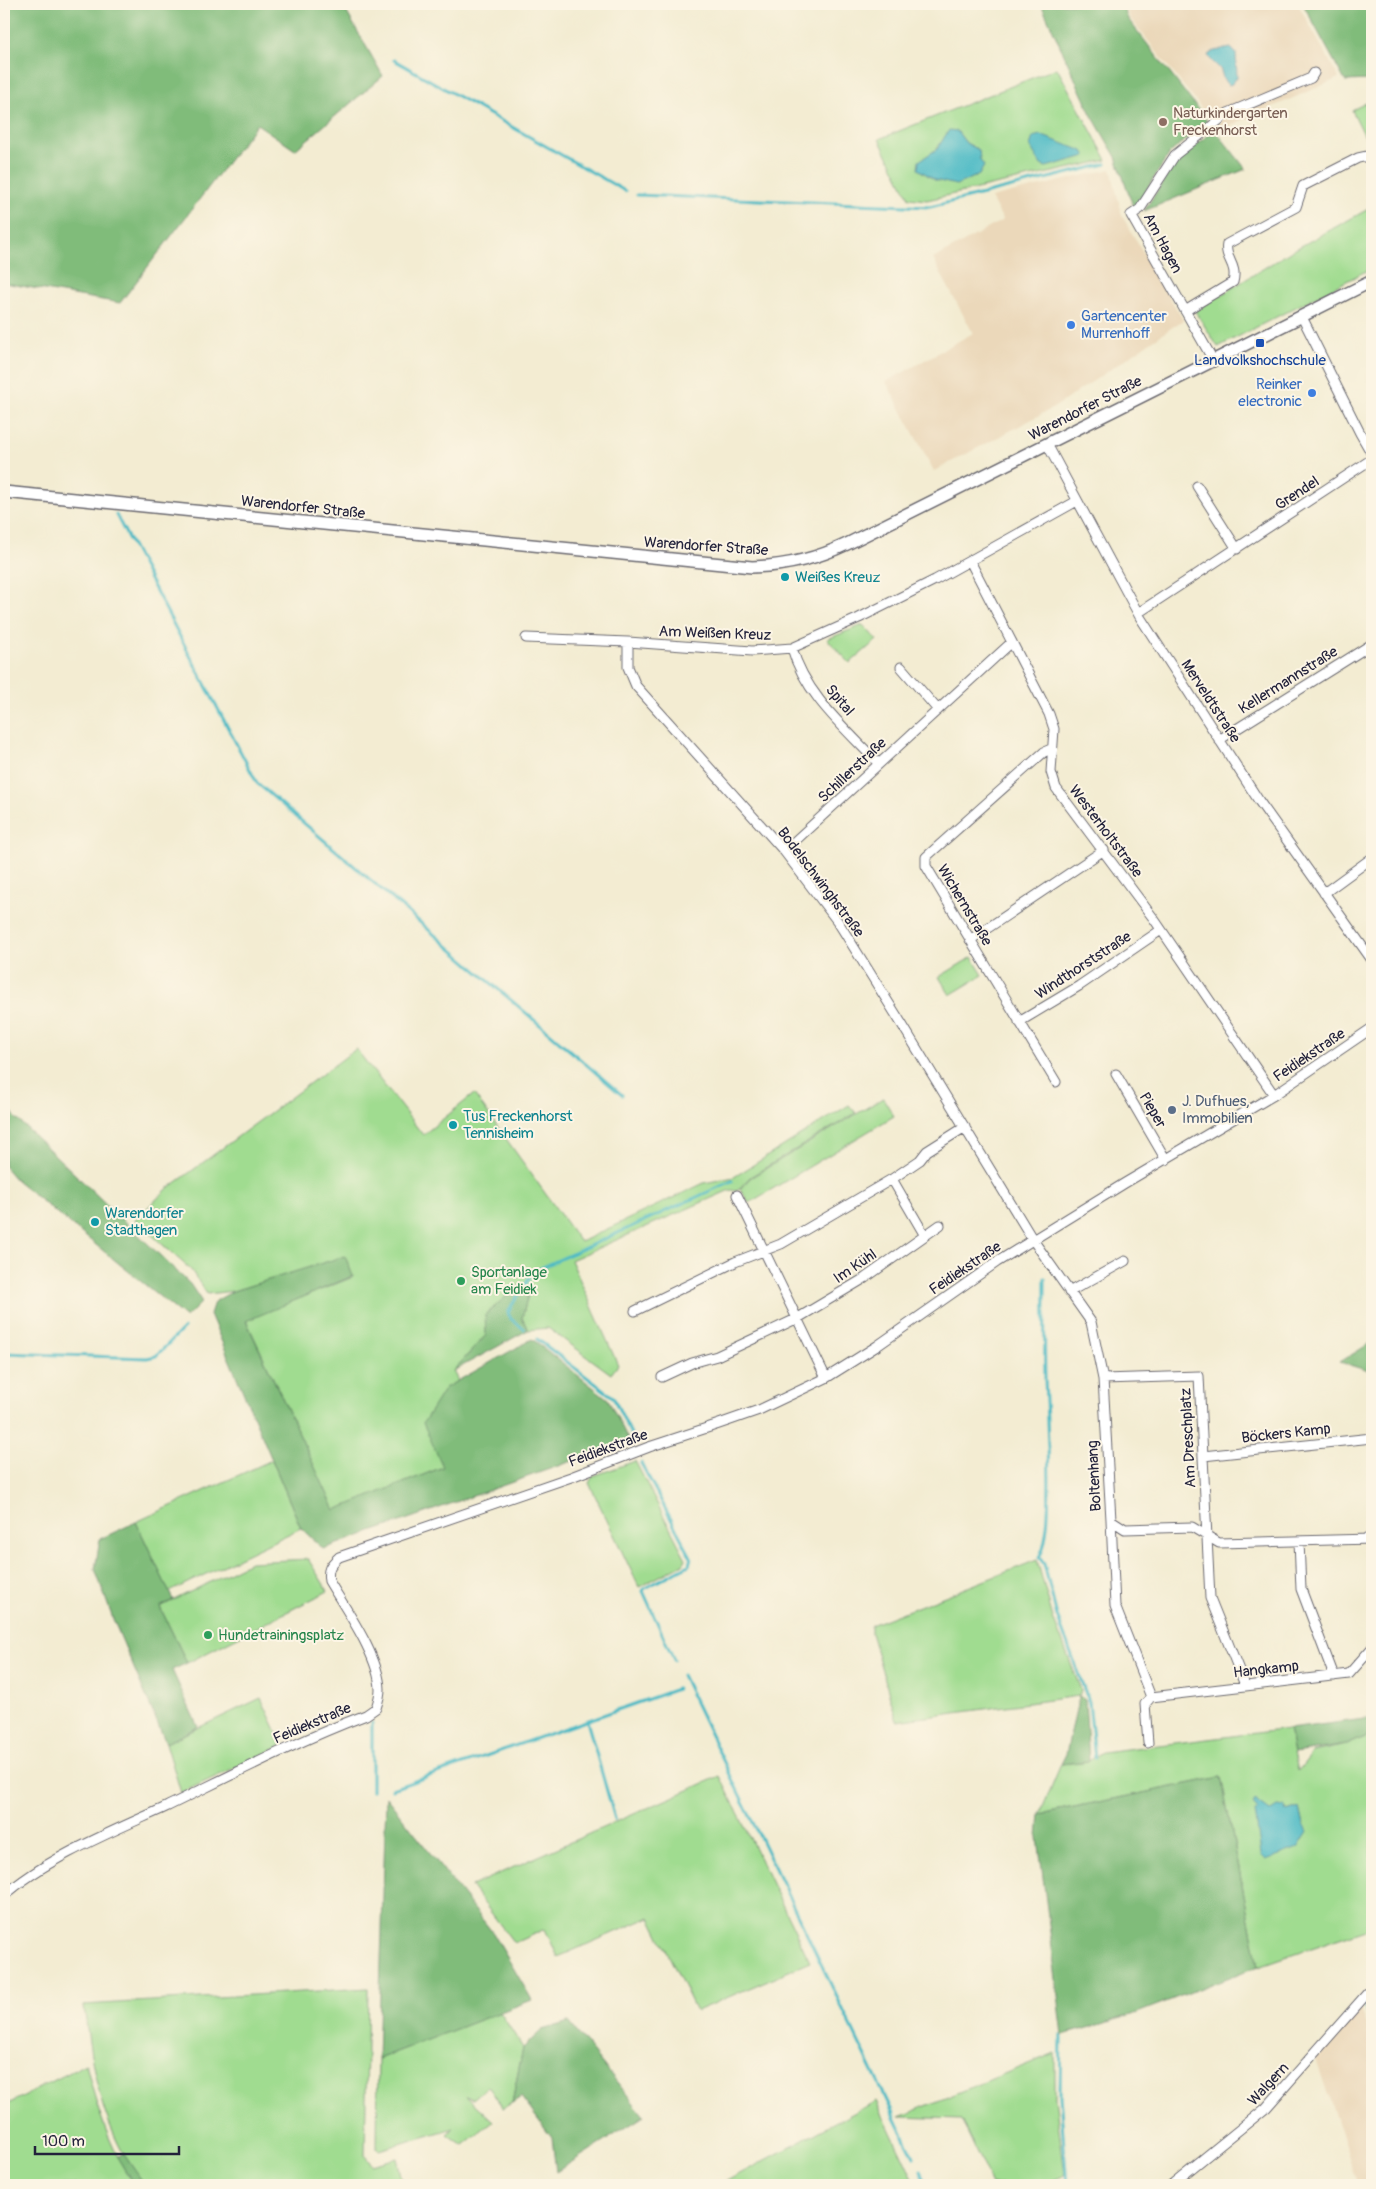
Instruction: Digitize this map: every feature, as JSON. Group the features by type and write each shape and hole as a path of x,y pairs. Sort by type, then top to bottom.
{"main road":[{"name":"Warendorfer Straße","path":"4,492 752,567 779,566 804,562 829,552 1372,281"}],"street":[{"name":"Am Hagen","path":"1213,360 1131,215 1140,209 1175,155 1228,113 1311,78 1314,73"},
{"path":"1185,311 1233,282 1236,272 1226,250 1227,244 1296,207 1303,186 1358,158 1372,155"},
{"path":"1302,317 1372,454"},
{"name":"Merveldtstraße","path":"1046,444 1138,613 1219,740 1372,960"},
{"name":"Grendel","path":"1138,613 1372,459"},
{"path":"1197,486 1237,549"},
{"name":"Am Weißen Kreuz","path":"526,638 628,642 752,651 792,648 859,618 970,561 1077,501"},
{"name":"Westerholtstraße","path":"970,561 1049,714 1054,728 1051,749 1051,772 1056,788 1104,850 1161,930 1274,1095"},
{"name":"Bodelschwinghstraße","path":"628,642 628,667 636,686 784,851 838,922 1033,1240"},
{"name":"Schillerstraße","path":"784,851 1012,642"},
{"name":"Kellermannstraße","path":"1219,740 1372,644"},
{"name":"Spital","path":"792,648 798,668 825,706 879,764"},
{"path":"901,668 938,710"},
{"name":"Wichernstraße","path":"1051,749 1044,752 926,858 926,866 1056,1082"},
{"path":"970,940 1104,850"},
{"path":"1324,893 1372,858"},
{"name":"Windthorststraße","path":"1019,1022 1079,986 1161,930"},
{"name":"Feidiekstraße","path":"4,1896 40,1870 85,1845 285,1749 366,1715 376,1708 380,1691 379,1676 371,1655 329,1581 328,1572 330,1564 338,1557 759,1410 826,1378 877,1346 997,1262 1274,1095 1372,1028"},
{"name":"Pieper","path":"1116,1074 1166,1160"},
{"path":"635,1311 735,1262 780,1244 892,1179 920,1160 927,1151 965,1127"},
{"path":"892,1179 924,1234"},
{"path":"737,1196 826,1378"},
{"name":"Im Kühl","path":"662,1377 692,1363 717,1356 798,1318 865,1278 924,1234 940,1225"},
{"name":"Boltenhang","path":"1033,1240 1091,1322 1103,1379 1111,1520 1125,1528 1192,1528 1219,1543 1372,1539"},
{"path":"1069,1292 1125,1261"},
{"name":"Am Dreschplatz","path":"1103,1379 1199,1376 1210,1598 1244,1685"},
{"name":"Böckers Kamp","path":"1203,1456 1372,1438"},
{"path":"1111,1520 1115,1606 1151,1697 1145,1704 1148,1743"},
{"path":"1299,1541 1301,1589 1334,1676"},
{"name":"Hangkamp","path":"1151,1697 1334,1676 1351,1672 1372,1648"},
{"name":"Walgern","path":"1172,2185 1266,2108 1372,1988"}],"shaded area":[{"path":"1124,4 1298,4 1339,78 1240,121 1220,132 1130,18"},
{"path":"1111,169 1122,216 1183,320 1055,407 934,471 886,382 973,333 933,259 1003,220 991,198"},
{"path":"1361,2008 1372,2038 1372,2185 1358,2185 1316,2059"}],"green space":[{"path":"4,4 342,4 383,76 295,150 257,124 120,303 4,283"},
{"path":"1041,4 1122,4 1128,19 1207,121 1170,153 1134,209 1116,157 1091,114"},
{"path":"1303,4 1372,4 1372,80 1345,81"},
{"path":"1057,68 1107,160 927,200 909,198 879,139","holes":["957,131 966,143 979,150 979,175 956,184 935,180 918,169 945,139"]},
{"path":"1366,103 1372,115 1372,146 1370,147 1352,110"},
{"path":"1215,130 1246,169 1144,211 1179,157"},
{"path":"1372,207 1372,268 1218,347 1195,311 1290,252"},
{"path":"863,625 877,640 850,663 827,639"},
{"path":"972,957 983,975 950,995 939,977"},
{"name":"Sportanlage am Feidiek","path":"356,1049 423,1135 474,1094 580,1242 704,1183 734,1177 849,1105 856,1113 750,1177 737,1191 730,1190 571,1260 618,1365 611,1374 548,1328 528,1330 522,1318 528,1295 526,1288 518,1286 486,1335 453,1371 458,1381 445,1388 443,1467 335,1511 246,1320 353,1277 345,1257 233,1291 207,1294 191,1270 135,1220 166,1190"},
{"path":"883,1098 894,1116 749,1203 740,1189 750,1178"},
{"path":"4,1099 15,1117 190,1284 202,1302 186,1318 16,1180 4,1166"},
{"path":"345,1256 353,1276 246,1321 335,1510 443,1467 423,1423 445,1388 532,1339 608,1399 629,1441 323,1549 301,1528 210,1314 214,1302 233,1291"},
{"path":"518,1286 526,1288 528,1295 522,1318 528,1330 453,1371 486,1335 485,1315"},
{"path":"1372,1342 1372,1372 1340,1362"},
{"path":"272,1460 301,1528 169,1592 136,1522"},
{"path":"635,1461 686,1559 683,1564 639,1587 589,1483 593,1476"},
{"path":"136,1522 173,1600 160,1607 187,1663 172,1670 198,1727 166,1743 113,1619 95,1569 100,1539"},
{"name":"Hundetrainingsplatz","path":"308,1559 328,1591 187,1663 160,1607 250,1562"},
{"path":"1037,1560 1053,1618 1081,1690 1079,1696 897,1721 871,1633 871,1625"},
{"path":"1079,1696 1085,1700 1089,1761 1061,1764 1066,1754"},
{"path":"261,1698 283,1745 181,1793 166,1743"},
{"path":"1372,1718 1372,1734 1347,1745 1294,1753 1289,1729"},
{"path":"1289,1729 1298,1771 1313,1752 1347,1745 1372,1734 1372,1927 1258,1966 1221,1777 1040,1814 1061,1764 1089,1761 1102,1752","holes":["1299,1808 1303,1826 1308,1832 1258,1810 1286,1812"]},
{"path":"720,1776 810,1962 696,2011 650,1917 558,1957 545,1929 514,1943 471,1886"},
{"path":"1221,1777 1258,1966 1132,2015 1063,2035 1038,1838 1040,1814"},
{"path":"386,1797 493,1933 532,2000 378,2059"},
{"path":"368,1988 365,2156 372,2165 397,2158 402,2180 406,2185 145,2185 123,2153 107,2118 92,2062 84,2005"},
{"path":"500,2012 523,2048 512,2103 503,2108 488,2086 473,2099 466,2096 493,2121 463,2145 448,2134 454,2128 379,2150 377,2148 378,2059"},
{"path":"569,2022 644,2116 556,2172 552,2138 521,2097 512,2103 523,2048 542,2030"},
{"path":"1055,2053 1055,2098 1065,2175 1043,2185 992,2185 961,2119 899,2117"},
{"path":"86,2064 105,2127 134,2185 9,2185 4,2177 4,2106"},
{"path":"876,2101 914,2181 905,2185 719,2185"},
{"path":"123,2153 145,2185 134,2185 117,2157"}],"water":[{"path":"1231,48 1236,53 1237,77 1232,84 1228,85 1220,69 1212,62 1208,55 1214,51"},
{"path":"949,130 957,131 966,143 979,150 980,160 984,166 979,175 956,185 935,180 918,169 919,161 937,149"},
{"path":"1040,135 1083,151 1086,156 1046,167 1041,165 1030,146 1033,137"},
{"path":"1255,1800 1270,1811 1278,1806 1285,1807 1287,1812 1299,1808 1303,1826 1308,1832 1298,1848 1266,1860 1261,1855 1255,1812 1258,1810 1253,1804"}],"waterway":[{"path":"394,60 625,191"},
{"path":"637,195 930,207 1106,164"},
{"path":"116,515 257,783 622,1095"},
{"path":"524,1329 511,1319 508,1313 534,1271 732,1181"},
{"path":"1045,1278 1045,1366 1049,1499 1044,1544 1039,1557 1044,1564 1057,1616 1089,1702 1095,1758"},
{"path":"4,1353 147,1358 156,1356 184,1328"},
{"path":"537,1339 613,1397 632,1436"},
{"path":"641,1463 691,1557 689,1565 645,1588 643,1591 674,1660"},
{"path":"682,1675 914,2157"},
{"path":"392,1789 677,1689"},
{"path":"587,1721 615,1819"},
{"path":"372,1723 372,1791"},
{"path":"1366,2006 1372,2024"},
{"path":"1061,2035 1060,2096 1067,2185"},
{"path":"921,2171 928,2185"}],"place":[{"name":"Naturkindergarten Freckenhorst","path":"1163,122"},
{"name":"Gartencenter Murrenhoff","path":"1071,325"},
{"name":"Landvolkshochschule","path":"1260,343"},
{"name":"Reinker electronic","path":"1312,393"},
{"name":"Weißes Kreuz","path":"785,577"},
{"name":"J. Dufhues, Immobilien","path":"1172,1110"},
{"name":"Tus Freckenhorst Tennisheim","path":"453,1125"},
{"name":"Warendorfer Stadthagen","path":"95,1222"},
{"name":"Sportanlage am Feidiek","path":"461,1281"},
{"name":"Hundetrainingsplatz","path":"208,1635"}]}
